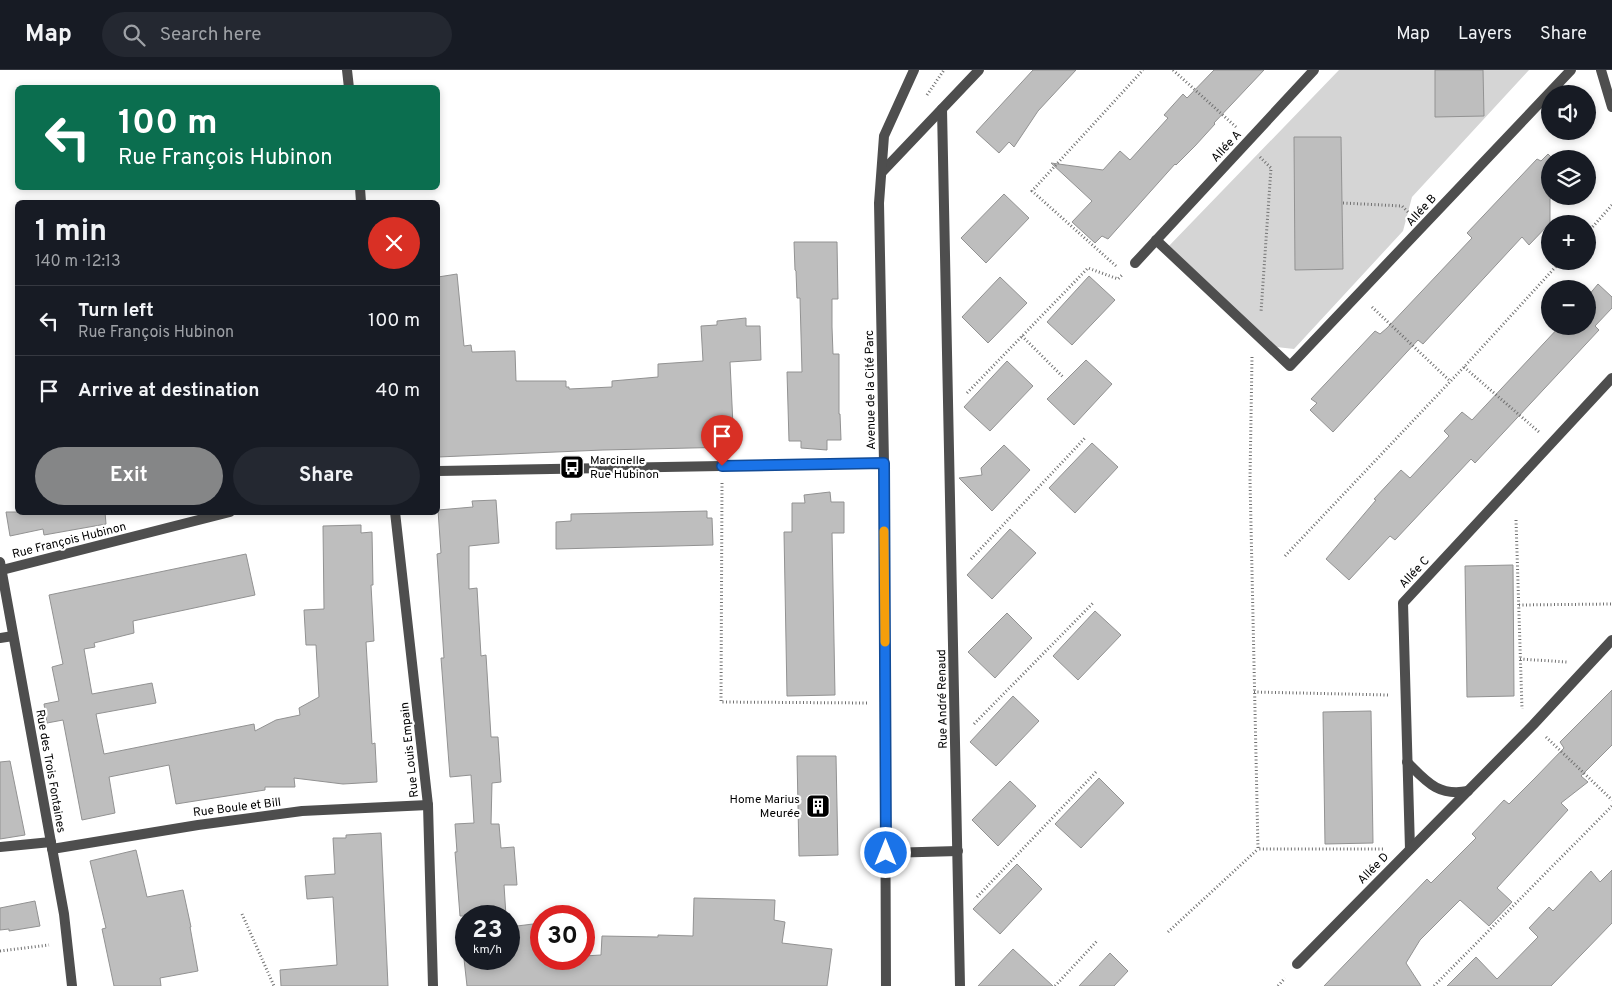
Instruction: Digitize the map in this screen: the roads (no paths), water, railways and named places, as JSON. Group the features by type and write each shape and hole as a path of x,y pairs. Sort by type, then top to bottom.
{"street":[{"path":"347,70 349,85"},
{"name":"Avenue de la Cité Parc","path":"886,986 884,463 879,203 884,136 914,70"},
{"path":"882,172 979,70"},
{"name":"Allée A","path":"1135,263 1314,70"},
{"name":"Allée B","path":"1156,240 1290,366 1571,70"},
{"path":"1601,70 1612,107"},
{"name":"Rue André Renaud","path":"942,109 960,986"},
{"name":"Allée C","path":"1410,849 1402,603 1612,378"},
{"path":"440,472 884,463"},
{"name":"Rue François Hubinon","path":"1,566 217,515"},
{"name":"Rue Louis Empain","path":"395,515 428,805 434,986"},
{"name":"Rue des Trois Fontaines","path":"1,566 64,914 72,986"},
{"path":"0,638 14,636"},
{"name":"Allée D","path":"1297,964 1533,725 1612,640"},
{"path":"1407,762 1425,780 1441,790 1454,794 1468,791"},
{"name":"Rue Boule et Bill","path":"0,848 51,845 302,812 428,805"},
{"path":"886,853 958,851"}],"place":[{"name":"Marcinelle Rue Hubinon","path":"572,467"},
{"name":"Home Marius Meurée","path":"818,806"}]}
